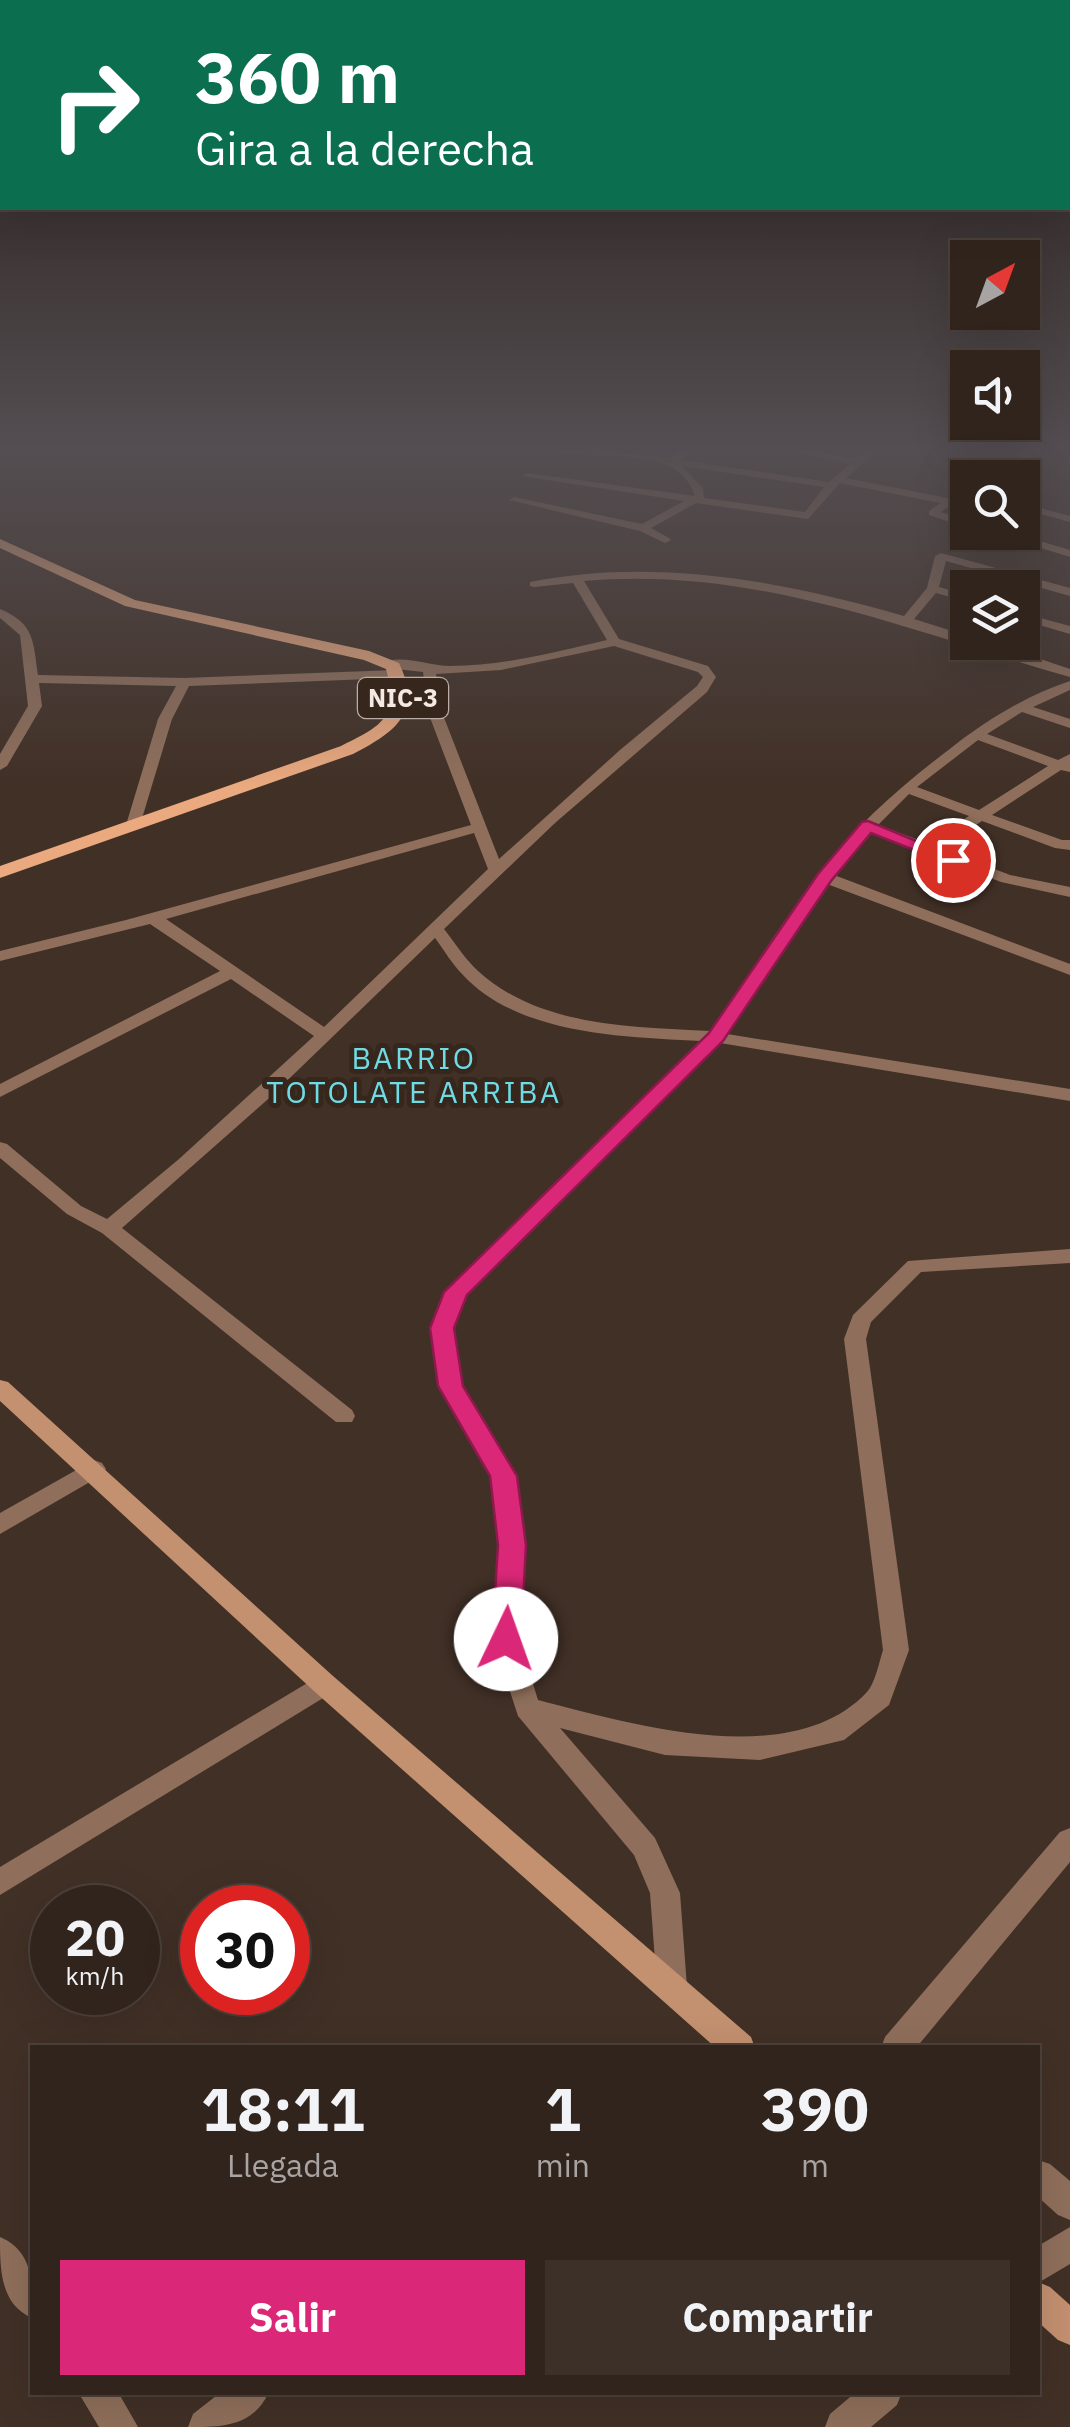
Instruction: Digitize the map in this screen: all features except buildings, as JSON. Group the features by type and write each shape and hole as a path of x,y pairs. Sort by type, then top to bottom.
{"main road":[{"name":"NIC-3","path":"0,872 347,750 376,736 402,708 403,695 392,669 336,646 130,603 37,560"},
{"path":"0,1388 324,1684 672,1986 724,2043"},
{"path":"1040,2301 1070,2328"}],"street":[{"path":"907,620 933,589 941,560"},
{"path":"957,560 1070,592"},
{"path":"534,584 576,578 662,575 747,584 907,620 950,634"},
{"path":"576,578 614,642"},
{"path":"933,589 950,594"},
{"path":"0,614 20,626 26,635 35,706 0,766"},
{"path":"1040,621 1070,630"},
{"path":"32,679 184,682 392,669 415,663 428,670 524,661 614,642 702,669 710,677 495,868 324,1035 109,1228"},
{"path":"1017,660 1069,683"},
{"path":"428,670 436,715 476,828 495,868"},
{"path":"133,826 166,719 184,682"},
{"path":"672,1986 665,1893 645,1847 527,1708 506,1639 512,1545 504,1476 451,1386 442,1328 456,1292 716,1037 824,877 868,826 907,788 976,735 1069,683"},
{"path":"1021,707 1070,724"},
{"path":"976,735 1066,764"},
{"path":"927,850 979,814 1066,764"},
{"path":"907,788 1066,843"},
{"path":"868,826 1006,879 1070,892"},
{"path":"0,956 154,918 476,828"},
{"path":"824,877 1070,970"},
{"path":"154,918 324,1035"},
{"path":"435,928 470,973 504,999 542,1017 650,1033 716,1037 1070,1095"},
{"path":"0,1091 232,972"},
{"path":"0,1148 74,1210 109,1228 344,1416"},
{"path":"527,1708 665,1743 760,1748 834,1732 880,1696 896,1650 894,1608 856,1340 861,1320 876,1300 915,1266 1070,1256"},
{"path":"0,1525 94,1470"},
{"path":"0,1882 324,1684"},
{"path":"899,2045 1070,1841"},
{"path":"1040,2178 1070,2203"},
{"path":"1040,2265 1070,2244"},
{"path":"0,2254 30,2298"},
{"path":"98,2395 120,2427"},
{"path":"206,2427 247,2395"},
{"path":"843,2427 880,2395"}],"district":[{"name":"BARRIO TOTOLATE ARRIBA","path":"414,1076"}],"route":[{"path":"506,1639 512,1545 504,1476 451,1386 442,1328 456,1292 716,1037 824,877 868,826 953,860"}]}
